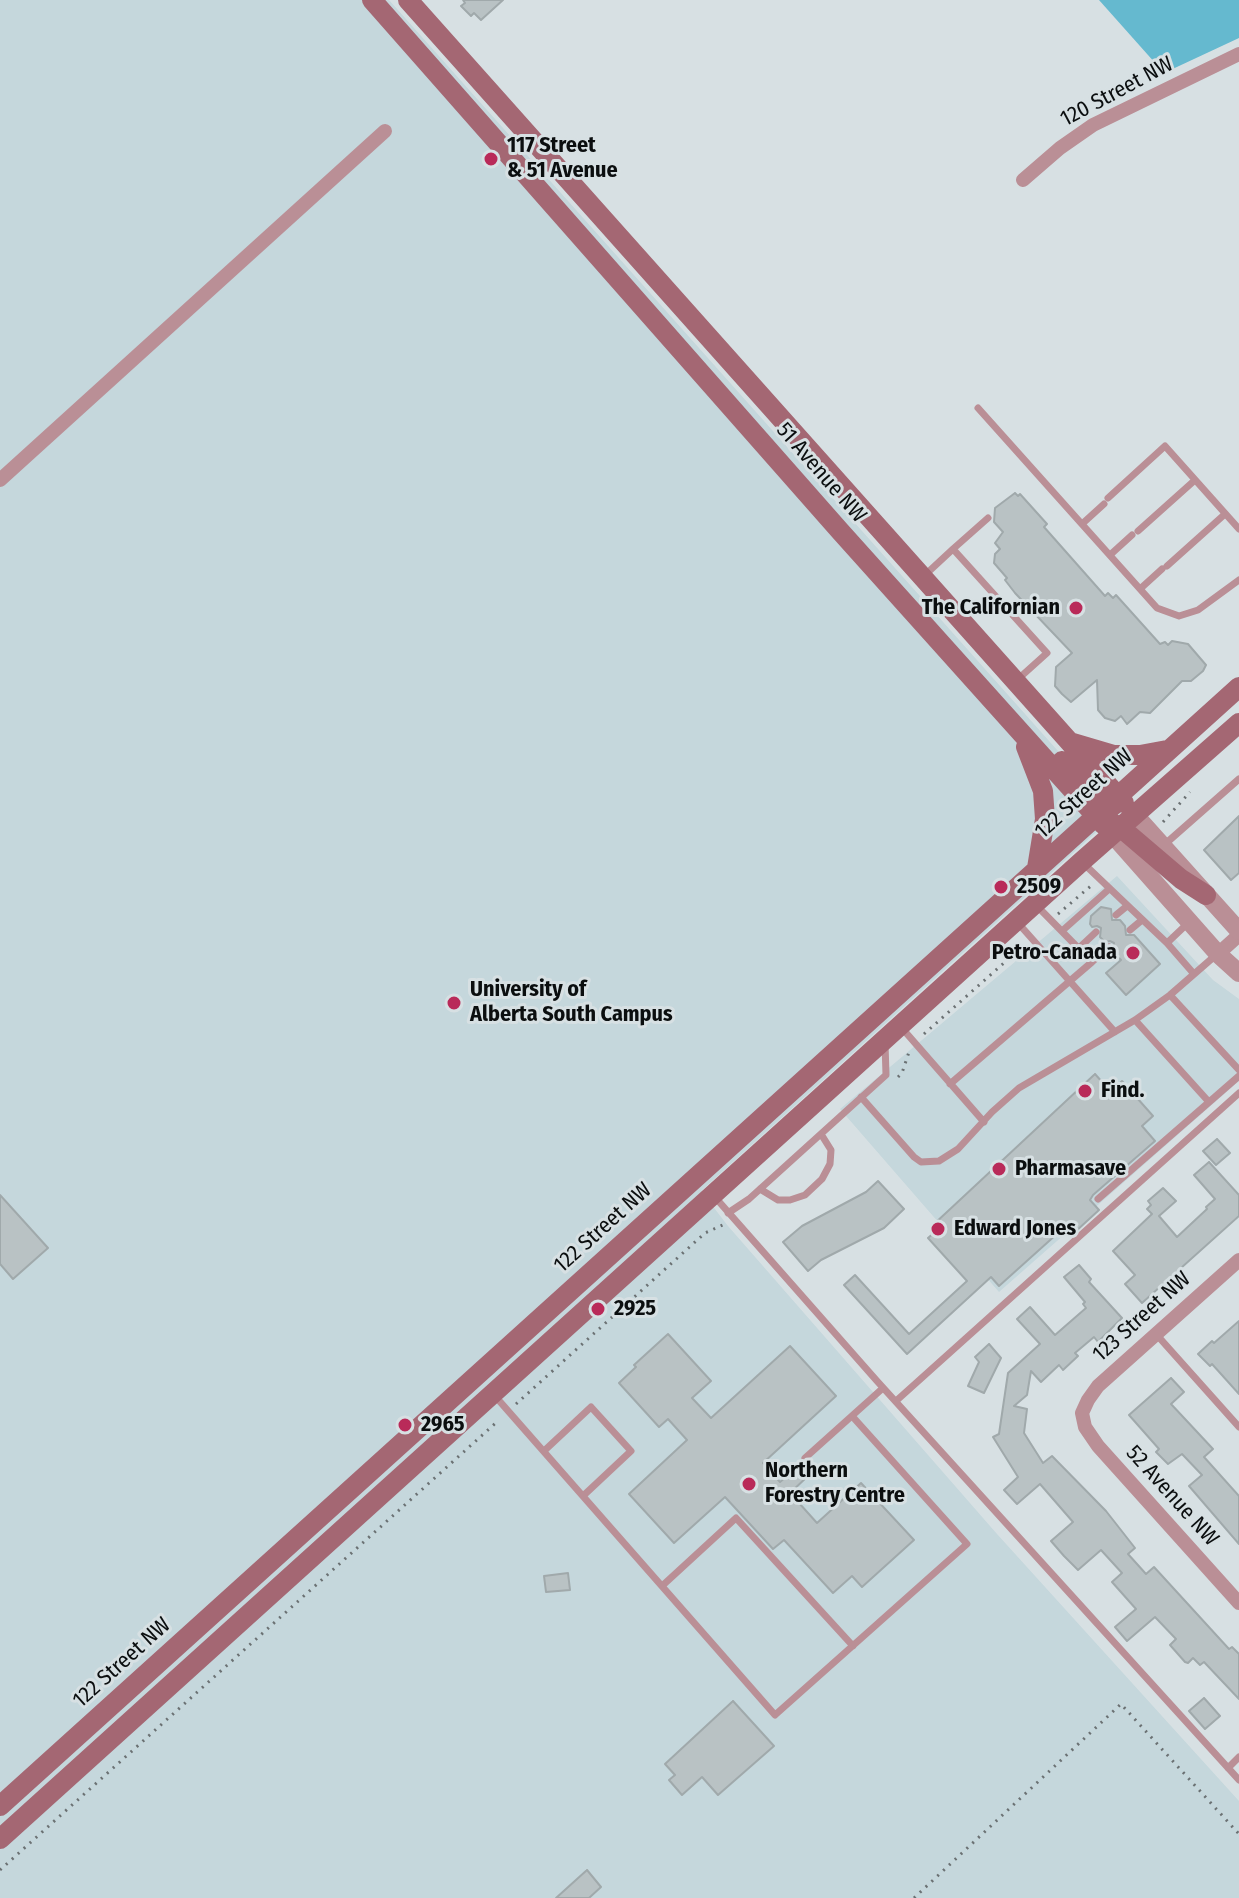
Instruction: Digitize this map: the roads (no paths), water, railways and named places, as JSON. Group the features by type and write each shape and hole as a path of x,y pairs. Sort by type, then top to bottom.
{"main road":[{"name":"51 Avenue NW","path":"372,0 1018,729 1107,805"},
{"name":"51 Avenue NW","path":"408,0 1069,741 1122,826"},
{"path":"972,677 1107,805 1122,826 1181,879 1206,895"},
{"name":"122 Street NW","path":"0,1806 1239,687"},
{"path":"0,1839 1081,862 1239,723"},
{"path":"1018,729 1043,791 1045,819 1037,868"},
{"path":"1069,741 1114,755 1140,755 1171,749"}],"street":[{"name":"120 Street NW","path":"1023,180 1093,125 1239,54"},
{"path":"0,480 385,131"},
{"name":"51 Avenue NW","path":"1122,826 1157,840 1239,933"},
{"name":"51 Avenue NW","path":"1122,826 1189,922 1239,973"},
{"path":"1218,954 1239,933"},
{"name":"123 Street NW","path":"1082,1413 1092,1393 1239,1260"},
{"name":"52 Avenue NW","path":"1082,1413 1085,1427 1098,1446 1239,1603"}],"lane":[{"path":"978,408 1157,608 1179,616 1198,610 1239,580"},
{"path":"1082,524 1165,446 1239,529"},
{"path":"1110,555 1195,480"},
{"path":"1140,589 1225,514"},
{"path":"923,577 988,518"},
{"path":"953,549 1047,653 1016,682"},
{"path":"1157,840 1239,779"},
{"path":"1081,862 1167,943 1194,974"},
{"path":"1062,931 1108,890"},
{"path":"1035,904 1092,962"},
{"path":"1116,915 1127,906"},
{"path":"1130,930 1142,920"},
{"path":"1016,921 1115,1032"},
{"path":"1167,943 1189,922"},
{"path":"1079,948 1096,932"},
{"path":"950,1084 1109,947"},
{"path":"861,1097 921,1162 932,1163 947,1157 1019,1088 1135,1020 1218,954"},
{"path":"1098,1199 1239,1073 1170,995"},
{"path":"1135,1020 1209,1102"},
{"path":"731,1216 886,1075 893,1033 915,1043 984,1122"},
{"path":"896,1401 1239,1093"},
{"path":"760,1189 778,1200 805,1195 822,1179 830,1164 831,1150 821,1134"},
{"path":"714,1195 883,1388 1239,1780"},
{"path":"1156,1334 1239,1427"},
{"path":"805,1458 883,1388"},
{"path":"493,1394 775,1715 967,1544 852,1416"},
{"path":"544,1451 591,1407 631,1451 583,1496"},
{"path":"662,1586 736,1518 853,1646"},
{"path":"1228,1768 1239,1757"}],"place":[{"name":"117 Street & 51 Avenue","path":"491,159"},
{"name":"The Californian","path":"1076,608"},
{"name":"2509","path":"1001,887"},
{"name":"Petro-Canada","path":"1133,953"},
{"name":"University of Alberta South Campus","path":"454,1003"},
{"name":"Find.","path":"1085,1091"},
{"name":"Pharmasave","path":"999,1169"},
{"name":"Edward Jones","path":"938,1229"},
{"name":"2925","path":"598,1309"},
{"name":"2965","path":"405,1425"},
{"name":"Northern Forestry Centre","path":"749,1484"}]}
